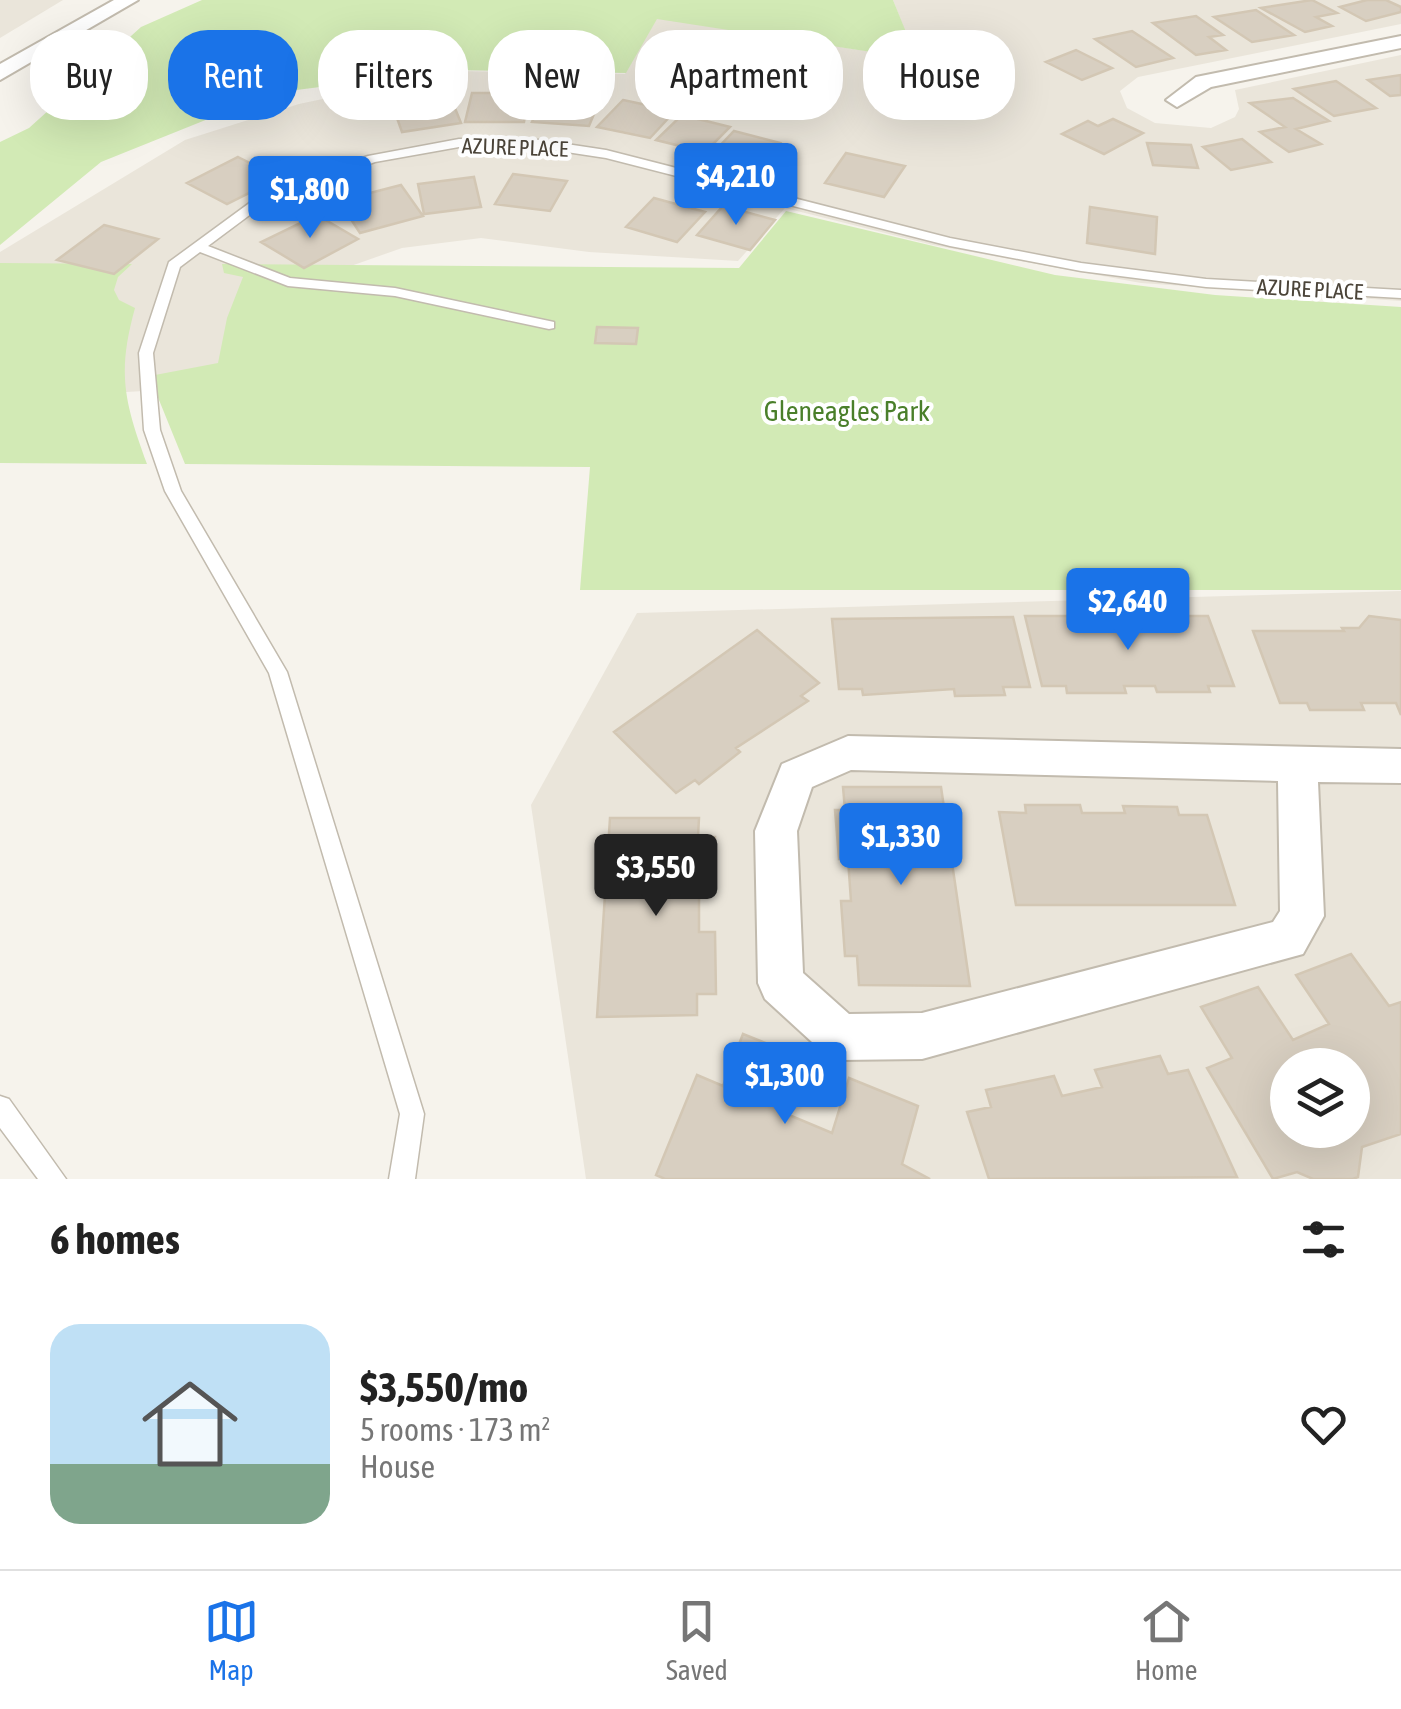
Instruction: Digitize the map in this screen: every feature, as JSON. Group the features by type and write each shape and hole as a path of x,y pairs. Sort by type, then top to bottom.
{"street":[{"path":"0,73 128,0"},
{"path":"1177,100 1204,82 1401,42"},
{"path":"1298,765 1302,916 1287,939 922,1036 840,1037 780,983 776,831 796,776 848,753 1401,766"}],"lane":[{"name":"AZURE PLACE","path":"402,1179 412,1114 278,672 173,490 152,430 146,353 174,265 267,196 372,159 459,144 540,144 606,154 950,242 1082,268 1206,283 1401,294"},
{"path":"199,247 288,282 395,292 549,326"},
{"path":"0,1108 53,1179"}],"shaded area":[{"path":"0,0 63,0 0,38"},
{"path":"893,0 1401,0 1401,24 1138,77 1120,91 1127,108 1155,123 1211,128 1235,117 1239,109 1235,90 1401,55 1401,301 1141,283 933,245 785,208 738,261 589,252 481,238 402,248 311,280 301,382 92,394 0,264 0,252 185,140 248,120 298,120 299,104 318,100 318,120 468,120 468,71 488,72 488,120 615,120 615,74 625,74 635,56 635,120 843,120 843,47 863,51 863,120 1015,120 1015,30 905,30"},
{"path":"657,18 733,30 650,30"},
{"path":"1401,591 1401,1179 586,1179 531,805 637,613"}],"green space":[{"path":"202,0 893,0 905,30 863,30 863,51 843,48 843,30 728,30 657,19 651,30 635,30 635,57 626,73 615,73 615,30 488,30 488,71 468,70 468,30 318,30 318,87 298,90 298,30 168,30 168,120 206,120 101,162 0,245 0,142 38,120 148,120 148,30 138,30"},
{"name":"Gleneagles Park","path":"786,211 1055,275 1215,295 1401,307 1401,590 580,590 590,467 185,464 157,395 155,375 218,363 227,318 243,277 224,273 222,264 739,268"},
{"path":"0,263 132,264 118,277 114,290 119,300 135,308 126,351 126,387 147,464 0,463"}],"building":[{"path":"1312,0 1337,13 1316,17 1332,26 1305,32 1261,8"},
{"path":"1386,0 1401,7 1401,12 1366,21 1340,7"},
{"path":"1256,10 1294,35 1252,42 1214,17"},
{"path":"1196,16 1223,35 1209,37 1226,50 1196,55 1153,23"},
{"path":"1132,31 1173,58 1136,67 1095,39"},
{"path":"1076,50 1112,68 1082,80 1046,62"},
{"path":"1401,75 1401,95 1390,96 1368,80"},
{"path":"1336,81 1376,108 1334,116 1294,89"},
{"path":"472,93 488,93 488,120 524,122 465,122"},
{"path":"1293,98 1329,121 1296,129 1321,144 1289,152 1260,132 1285,127 1250,103"},
{"path":"623,100 635,103 635,120 667,120 650,138 597,127 604,120 615,120 615,108"},
{"path":"1113,119 1143,133 1104,154 1062,134 1088,121 1098,126"},
{"path":"398,120 461,123 402,132"},
{"path":"533,120 591,120 589,126"},
{"path":"677,120 702,120 730,127 705,152 656,140"},
{"path":"734,131 780,143 757,167 711,155"},
{"path":"1242,139 1271,162 1231,170 1203,147"},
{"path":"1147,143 1191,145 1198,168 1153,165"},
{"path":"846,153 905,166 884,197 825,183"},
{"path":"238,157 279,178 227,204 187,183"},
{"path":"513,174 567,181 550,211 495,204"},
{"path":"474,177 481,207 424,214 418,184"},
{"path":"401,185 423,216 360,233 339,201"},
{"path":"654,198 705,212 677,242 626,227"},
{"path":"723,206 775,220 750,250 697,235"},
{"path":"1090,207 1157,217 1155,254 1087,243"},
{"path":"317,215 358,239 304,268 261,242"},
{"path":"104,225 158,239 114,274 57,260"},
{"path":"597,327 638,328 636,344 595,343"},
{"path":"1025,616 1208,616 1234,686 1208,686 1210,692 1157,692 1155,686 1124,686 1126,693 1067,693 1066,686 1042,686"},
{"path":"1369,616 1401,620 1401,715 1396,703 1361,703 1364,710 1310,710 1307,703 1280,703 1253,631 1344,631 1342,628 1359,628"},
{"path":"1013,617 1030,687 1003,687 1005,695 955,696 954,689 863,695 862,689 839,689 832,619"},
{"path":"757,630 819,683 801,696 808,701 736,748 740,752 699,784 695,780 676,793 614,732"},
{"path":"843,787 941,787 970,986 859,985 857,956 845,956 841,901 851,901 848,859 839,859 835,810 845,810"},
{"path":"1025,805 1080,805 1082,813 1125,813 1123,806 1177,807 1179,815 1207,815 1235,905 1016,905 999,812 1026,813"},
{"path":"610,818 699,818 698,837 715,837 714,892 699,892 699,932 715,932 716,994 697,994 697,1015 597,1017"},
{"path":"1351,954 1389,1006 1401,1002 1401,1134 1370,1144 1370,1048 1270,1048 1270,1148 1362,1148 1358,1177 1353,1179 1313,1179 1297,1172 1273,1179 1207,1068 1232,1058 1201,1007 1258,987 1293,1040 1329,1024 1296,975"},
{"path":"743,1034 808,1060 789,1115 832,1133 849,1078 918,1106 902,1164 930,1179 665,1179 656,1175 697,1075 723,1086"},
{"path":"1160,1056 1168,1074 1188,1070 1237,1177 989,1179 967,1112 991,1107 986,1090 1054,1076 1062,1096 1102,1087 1095,1070"}]}
